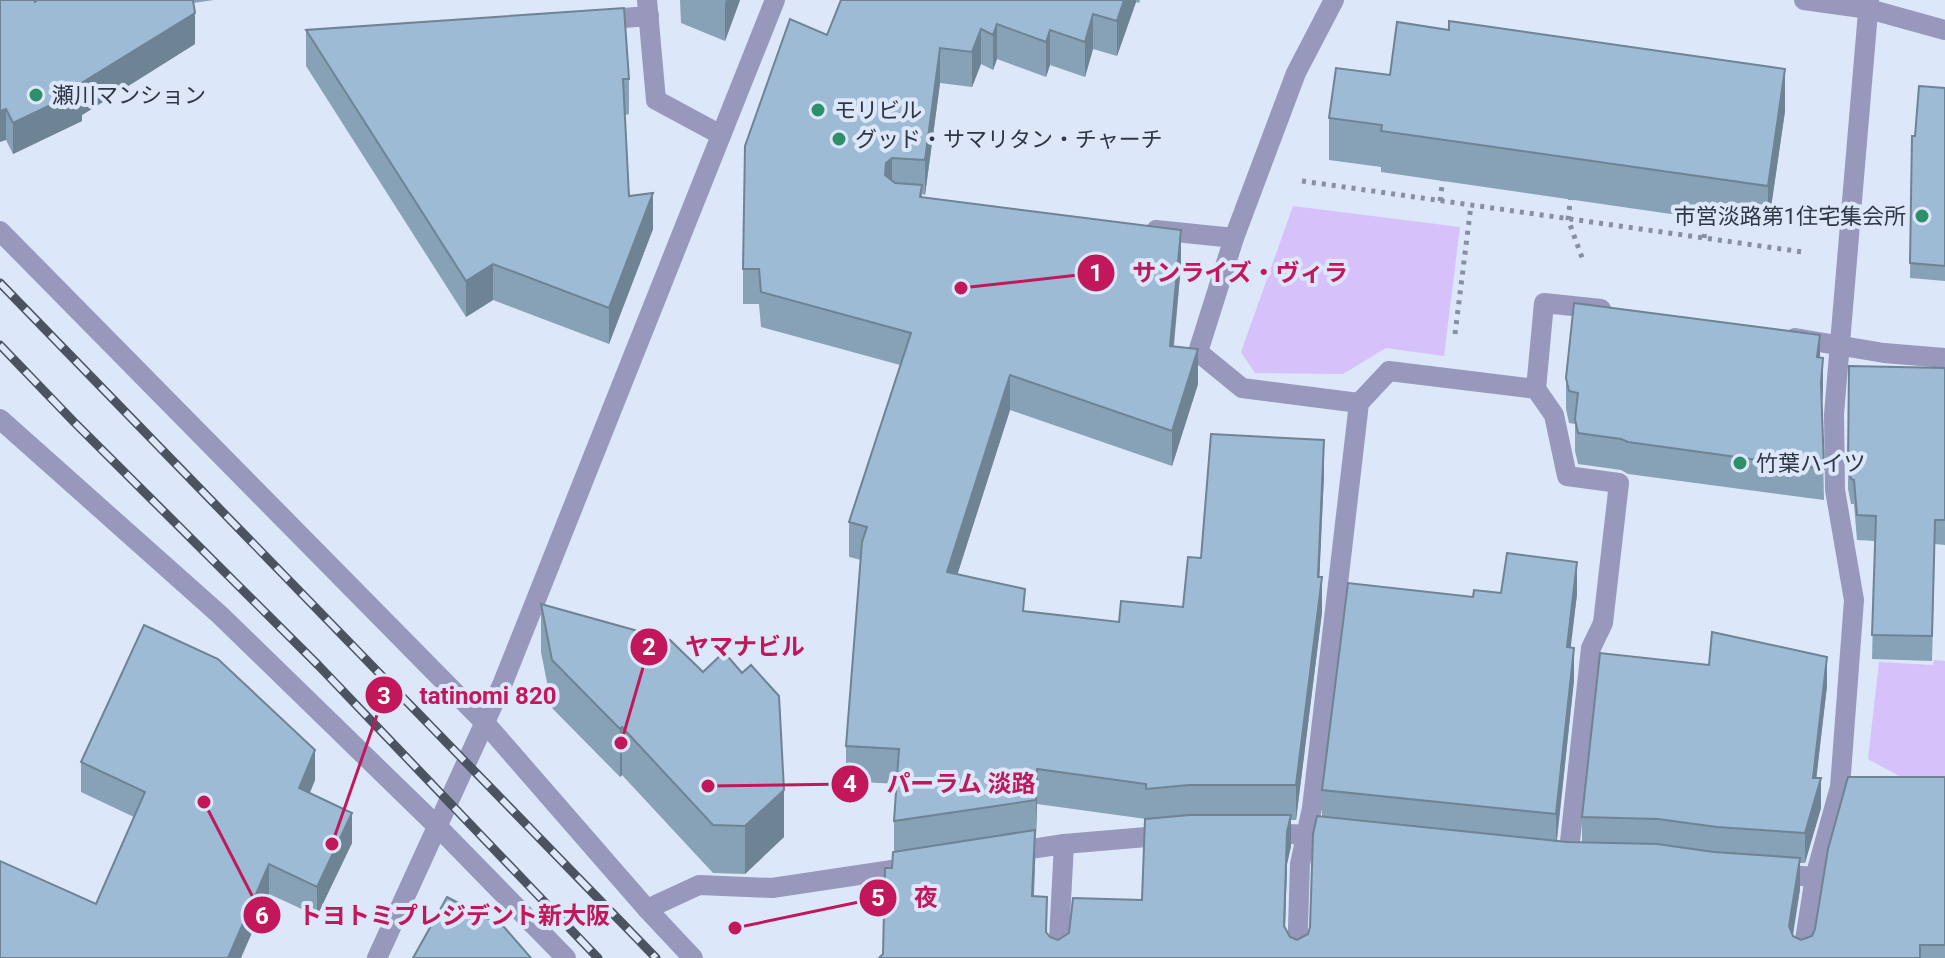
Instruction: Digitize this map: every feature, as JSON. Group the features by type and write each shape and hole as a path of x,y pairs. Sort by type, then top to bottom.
{"street":[{"path":"377,958 486,724 775,0"},
{"path":"1334,0 1296,73 1234,238 1198,352 1242,388 1359,403"},
{"path":"1804,0 1869,4 1945,30"},
{"path":"1802,958 1815,877 1847,788 1854,600 1835,490 1834,414 1869,4"},
{"path":"574,22 648,8 656,100 721,135"},
{"path":"1142,229 1234,238"},
{"path":"0,231 486,724 693,958"},
{"path":"1568,860 1591,648 1603,623 1619,483 1567,476 1554,415 1536,389 1544,303 1616,311"},
{"path":"1777,335 1884,353 1945,358"},
{"path":"1297,958 1300,864 1307,833 1359,403 1389,371 1536,389"},
{"path":"0,419 220,615 439,828 566,958"},
{"path":"987,856 1064,844 1189,833"},
{"path":"1248,833 1307,833 1353,838"},
{"path":"1058,958 1064,844"},
{"path":"647,909 699,885 772,888 925,865"},
{"path":"1759,873 1815,877"}],"path":[{"path":"1440,201 1444,172"},
{"path":"1289,179 1812,254"},
{"path":"1568,219 1571,190"},
{"path":"1450,378 1471,205"},
{"path":"1704,238 1708,209"}],"shaded area":[{"path":"1293,206 1460,227 1444,356 1386,348 1343,374 1255,373 1241,352"},
{"path":"1934,660 1945,661 1945,776 1899,776 1868,759 1879,662 1933,665"}],"building":[{"path":"0,0 193,0 195,13 80,84 82,90 13,123 6,109 0,111"},
{"path":"841,0 1124,0 1117,21 1093,14 1085,42 1050,30 1046,42 997,24 993,35 981,29 972,52 940,48 925,160 892,158 886,163 885,175 895,183 922,185 920,197 1181,230 1170,346 1198,349 1172,431 1010,375 947,572 1025,589 1023,611 1119,622 1121,601 1183,607 1188,557 1201,558 1211,434 1324,440 1318,577 1322,577 1296,785 1189,785 1146,789 1146,784 1037,769 1036,800 894,821 899,749 846,746 862,542 867,527 849,522 911,333 761,292 759,269 743,269 745,146 790,19 827,35"},
{"path":"624,8 629,79 623,79 629,196 653,193 609,308 493,264 466,281 306,30"},
{"path":"1449,21 1785,69 1768,186 1381,131 1382,125 1329,118 1336,68 1390,75 1397,22 1449,30"},
{"name":"市営淡路第1住宅集会所","path":"1919,86 1945,88 1945,266 1910,263 1912,136 1915,136"},
{"path":"1574,303 1820,335 1817,357 1823,358 1824,469 1578,433 1575,419 1578,393 1569,391 1566,378"},
{"path":"1849,366 1945,368 1945,520 1935,520 1932,636 1872,635 1876,516 1857,515 1854,480 1851,479 1848,464"},
{"path":"1507,553 1577,562 1567,647 1574,648 1556,814 1322,790 1348,583 1473,597 1474,590 1501,593"},
{"path":"541,604 670,640 703,672 724,652 742,673 751,665 779,696 784,790 745,826 713,825 622,727 620,729 552,660"},
{"path":"144,625 218,659 315,750 299,788 352,813 317,887 269,864 228,958 0,958 0,861 96,904 145,792 81,762"},
{"path":"1712,632 1827,657 1813,778 1821,778 1805,833 1658,819 1582,817 1600,653 1709,665"},
{"path":"1848,777 1945,777 1945,945 1920,945 1920,958 879,958 883,954 885,868 892,868 893,852 1035,830 1032,896 1047,897 1046,932 1058,940 1069,933 1073,898 1142,900 1145,819 1190,815 1291,815 1287,832 1284,926 1290,937 1297,940 1308,934 1310,927 1313,834 1317,816 1567,842 1657,844 1714,852 1800,858 1789,926 1793,936 1801,940 1812,936 1815,929 1828,849"},
{"path":"447,897 504,927 531,958 413,958"}],"railway":[{"path":"0,283 656,958"},
{"path":"0,345 318,665 598,958"}],"place":[{"name":"瀬川マンション","path":"36,95"},
{"name":"モリビル","path":"818,110"},
{"name":"グッド・サマリタン・チャーチ","path":"839,139"},
{"name":"市営淡路第1住宅集会所","path":"1922,216"},
{"name":"サンライズ・ヴィラ","path":"961,288"},
{"name":"竹葉ハイツ","path":"1740,463"},
{"name":"ヤマナビル","path":"621,743"},
{"name":"パーラム 淡路","path":"708,786"},
{"name":"トヨトミプレジデント新大阪","path":"204,802"},
{"name":"tatinomi 820","path":"332,844"},
{"name":"夜","path":"735,928"}]}
